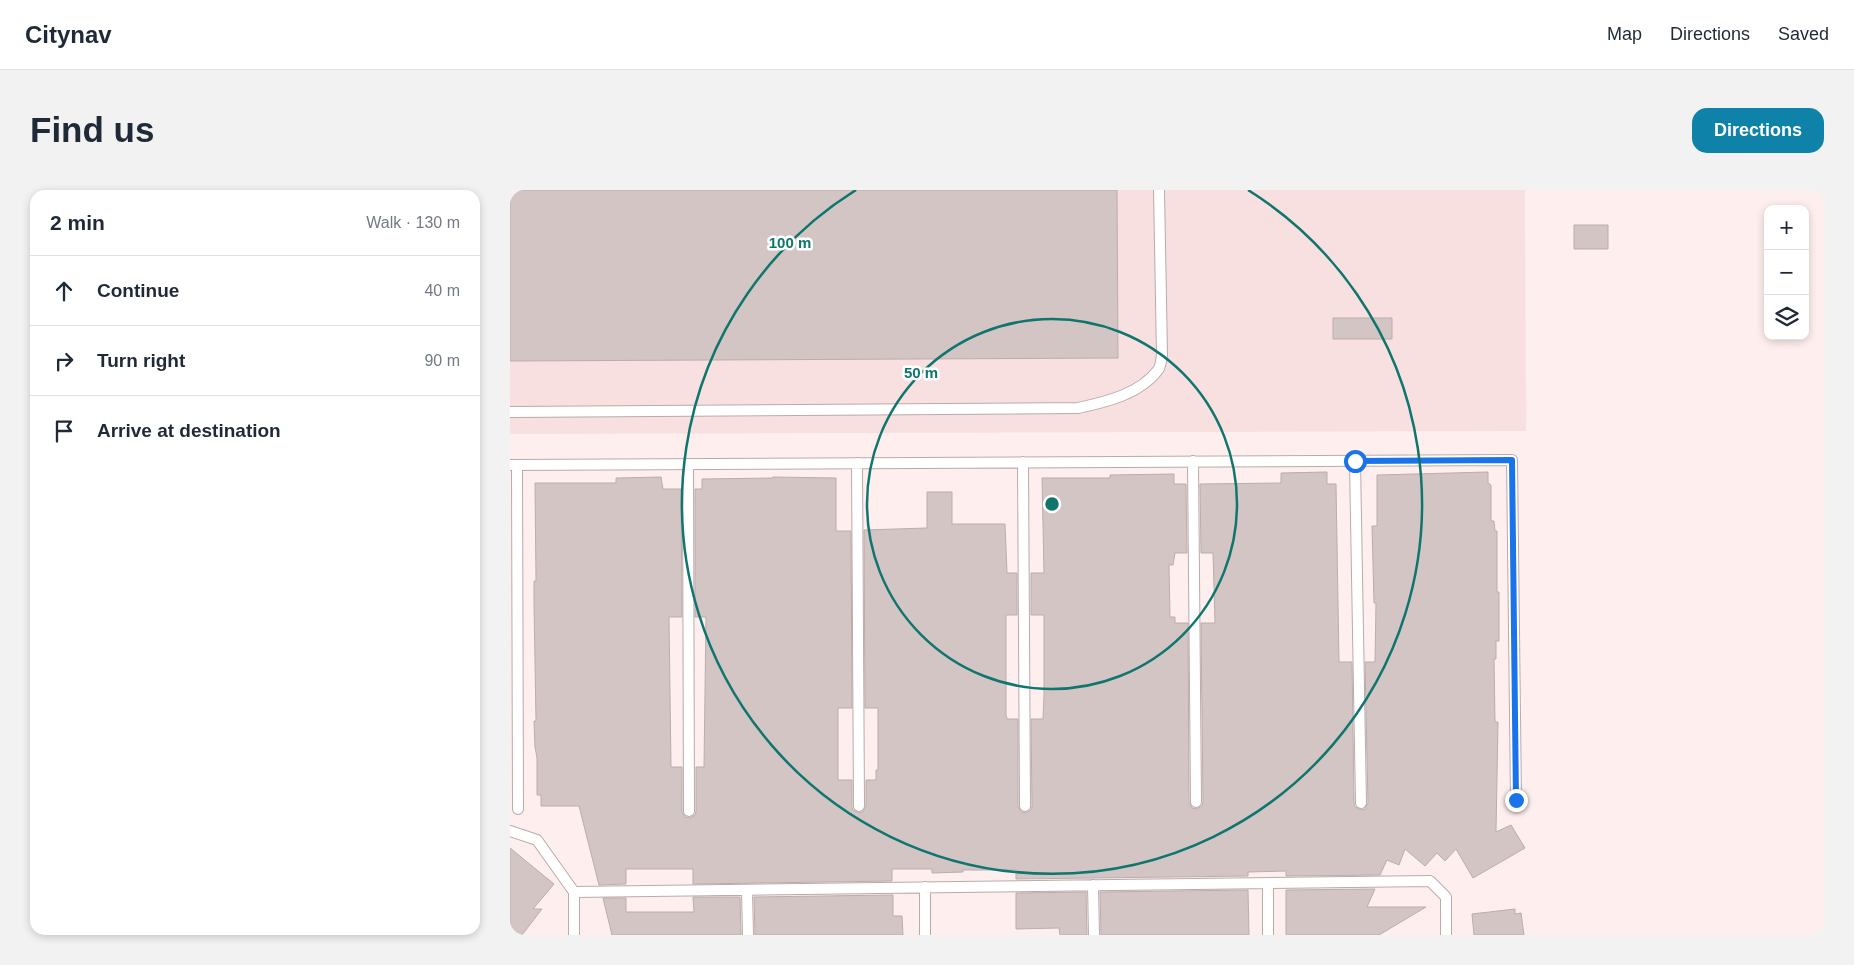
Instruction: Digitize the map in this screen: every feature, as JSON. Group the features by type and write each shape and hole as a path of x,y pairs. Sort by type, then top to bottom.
{"lane":[{"path":"510,412 1078,408 1103,403 1128,393 1148,380 1159,369 1162,355 1159,190"},
{"path":"518,809 514,465 1512,460 1516,800"},
{"path":"1192,461 1196,802"},
{"path":"1355,461 1361,803"},
{"path":"1024,462 1025,806"},
{"path":"857,463 859,806"},
{"path":"688,464 689,811"},
{"path":"510,831 537,840 574,892 574,935"},
{"path":"574,892 1430,881 1446,897 1446,935"},
{"path":"1268,883 1268,935"},
{"path":"1093,885 1094,935"},
{"path":"925,887 925,935"},
{"path":"747,890 748,935"}],"shaded area":[{"path":"510,190 1525,190 1526,431 510,434"}],"building":[{"path":"510,190 1117,190 1118,358 510,361"},
{"path":"1574,225 1608,225 1608,249 1574,249"},
{"path":"1333,318 1392,318 1392,339 1333,339"},
{"path":"1327,472 1327,484 1336,484 1339,662 1352,662 1354,803 1355,807 1361,810 1365,809 1368,803 1365,662 1375,662 1376,603 1374,603 1372,526 1377,526 1377,475 1488,472 1488,483 1491,485 1491,521 1494,521 1495,531 1497,531 1497,592 1499,592 1499,641 1496,641 1496,659 1494,659 1495,722 1498,722 1496,832 1511,825 1525,848 1473,878 1456,849 1445,861 1437,853 1425,866 1405,849 1399,865 1387,860 1380,875 1286,876 1286,871 1248,872 1248,876 1016,879 1016,870 963,870 963,872 932,873 932,869 892,869 892,881 693,884 693,869 626,869 626,884 599,885 579,806 541,806 541,795 537,795 534,721 536,721 534,603 534,581 536,581 535,483 616,483 616,478 661,477 663,489 681,489 682,617 669,617 671,767 682,767 682,812 685,817 690,818 695,815 696,811 696,767 704,767 706,617 695,617 695,489 702,489 702,479 836,478 836,531 851,531 852,708 838,708 838,780 852,780 852,807 853,810 859,813 863,812 866,806 866,780 876,780 876,770 878,770 878,708 865,708 864,530 927,528 927,492 952,492 952,524 1005,524 1007,573 1017,573 1017,615 1006,615 1006,715 1007,719 1018,719 1018,806 1021,812 1026,813 1031,810 1032,806 1031,719 1043,719 1044,615 1031,615 1031,573 1044,573 1042,478 1110,478 1110,475 1174,474 1174,484 1186,484 1187,553 1175,553 1173,565 1169,565 1170,617 1175,617 1175,623 1188,623 1189,802 1192,808 1197,809 1202,806 1203,802 1201,623 1215,623 1213,553 1201,553 1200,484 1281,483 1281,473"},
{"path":"510,848 554,884 533,909 542,909 522,935 510,935"},
{"path":"1375,889 1367,907 1426,907 1379,935 1286,935 1286,890"},
{"path":"1248,890 1249,935 1101,935 1100,892"},
{"path":"1086,892 1087,935 1060,935 1059,928 1016,929 1016,893"},
{"path":"893,895 893,916 902,916 903,935 755,935 754,897"},
{"path":"693,897 740,897 741,935 612,935 603,898 626,898 626,912 694,912"},
{"path":"1515,909 1515,914 1521,913 1524,935 1474,935 1472,914"}],"route":[{"path":"1355,461 1512,460 1516,800"}]}
